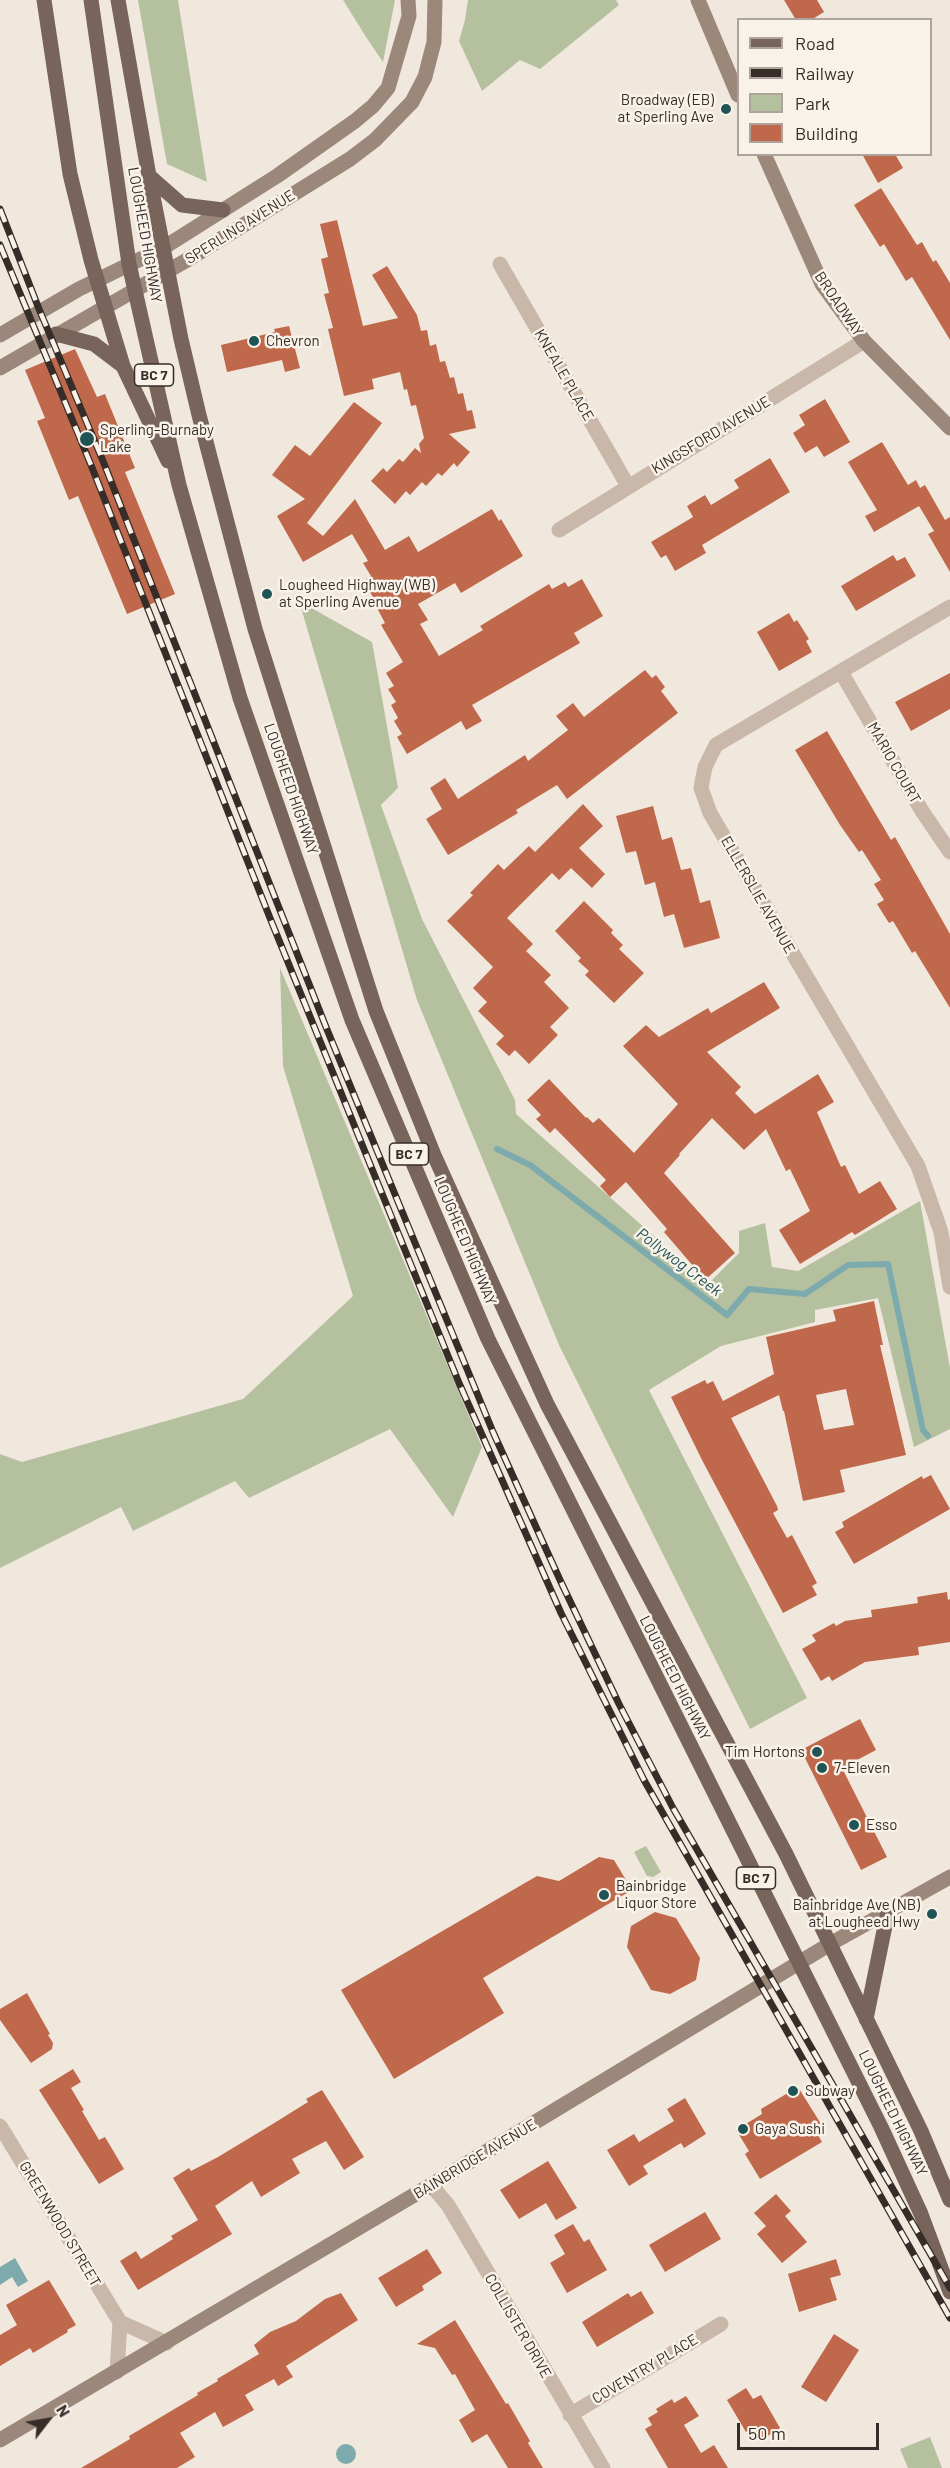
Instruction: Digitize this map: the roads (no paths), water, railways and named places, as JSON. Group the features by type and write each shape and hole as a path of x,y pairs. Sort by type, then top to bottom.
{"main road":[{"path":"44,0 70,174 97,280 123,366 179,485"},
{"name":"LOUGHEED HIGHWAY","path":"91,0 129,264 179,485 240,698 352,1020 488,1340 891,2149 921,2214 950,2292"},
{"name":"LOUGHEED HIGHWAY","path":"118,0 163,248 199,415 255,629 376,1011 434,1155 547,1404 724,1736 830,1944 921,2131 950,2200"},
{"path":"149,176 182,205 223,210"},
{"path":"56,334 94,344 123,366"},
{"path":"866,2019 888,1911"}],"street":[{"name":"SPERLING AVENUE","path":"0,335 97,280 163,248 283,172 355,122 388,88 409,16 408,0"},
{"name":"SPERLING AVENUE","path":"0,368 168,272 350,159 375,140 412,102 425,77 434,42 435,0"},
{"path":"698,0 737,93"},
{"name":"BROADWAY","path":"766,156 822,284 864,341 950,428"},
{"name":"KNEALE PLACE","path":"500,264 628,486"},
{"name":"KINGSFORD AVENUE","path":"559,530 864,341"},
{"name":"ELLERSLIE AVENUE","path":"950,607 716,746 705,767 701,788 710,813 918,1166 941,1232 950,1287"},
{"name":"MARIO COURT","path":"841,672 922,811 950,852"},
{"name":"BAINBRIDGE AVENUE","path":"0,2440 167,2343 830,1944 950,1877"},
{"name":"GREENWOOD STREET","path":"0,2126 120,2322"},
{"name":"COLLISTER DRIVE","path":"431,2185 448,2205 603,2468"},
{"path":"117,2372 120,2322 167,2343"},
{"name":"COVENTRY PLACE","path":"570,2415 720,2324"}],"water":[{"path":"15,2258 28,2281 18,2287 12,2277 0,2285 0,2267"},
{"path":"342,2444 350,2444 356,2450 356,2458 350,2464 342,2464 336,2458 336,2450"}],"waterway":[{"name":"Pollywog Creek","path":"497,1149 530,1165 727,1315 749,1289 805,1294 848,1265 888,1264 923,1430 928,1436"}],"railway":[{"path":"0,209 103,461 326,1027 493,1432 560,1580 619,1704 673,1808 950,2288"},
{"path":"0,245 91,465 270,918 459,1383 561,1613 644,1780 950,2318"}],"place":[{"name":"Broadway (EB) at Sperling Ave","path":"726,109"},
{"name":"Chevron","path":"254,341"},
{"name":"Sperling–Burnaby Lake","path":"87,439"},
{"name":"Lougheed Highway (WB) at Sperling Avenue","path":"267,594"},
{"name":"Tim Hortons","path":"817,1752"},
{"name":"7-Eleven","path":"822,1768"},
{"name":"Esso","path":"854,1825"},
{"name":"Bainbridge Liquor Store","path":"604,1895"},
{"name":"Bainbridge Ave (NB) at Lougheed Hwy","path":"932,1914"},
{"name":"Subway","path":"793,2091"},
{"name":"Gaya Sushi","path":"743,2129"}]}
